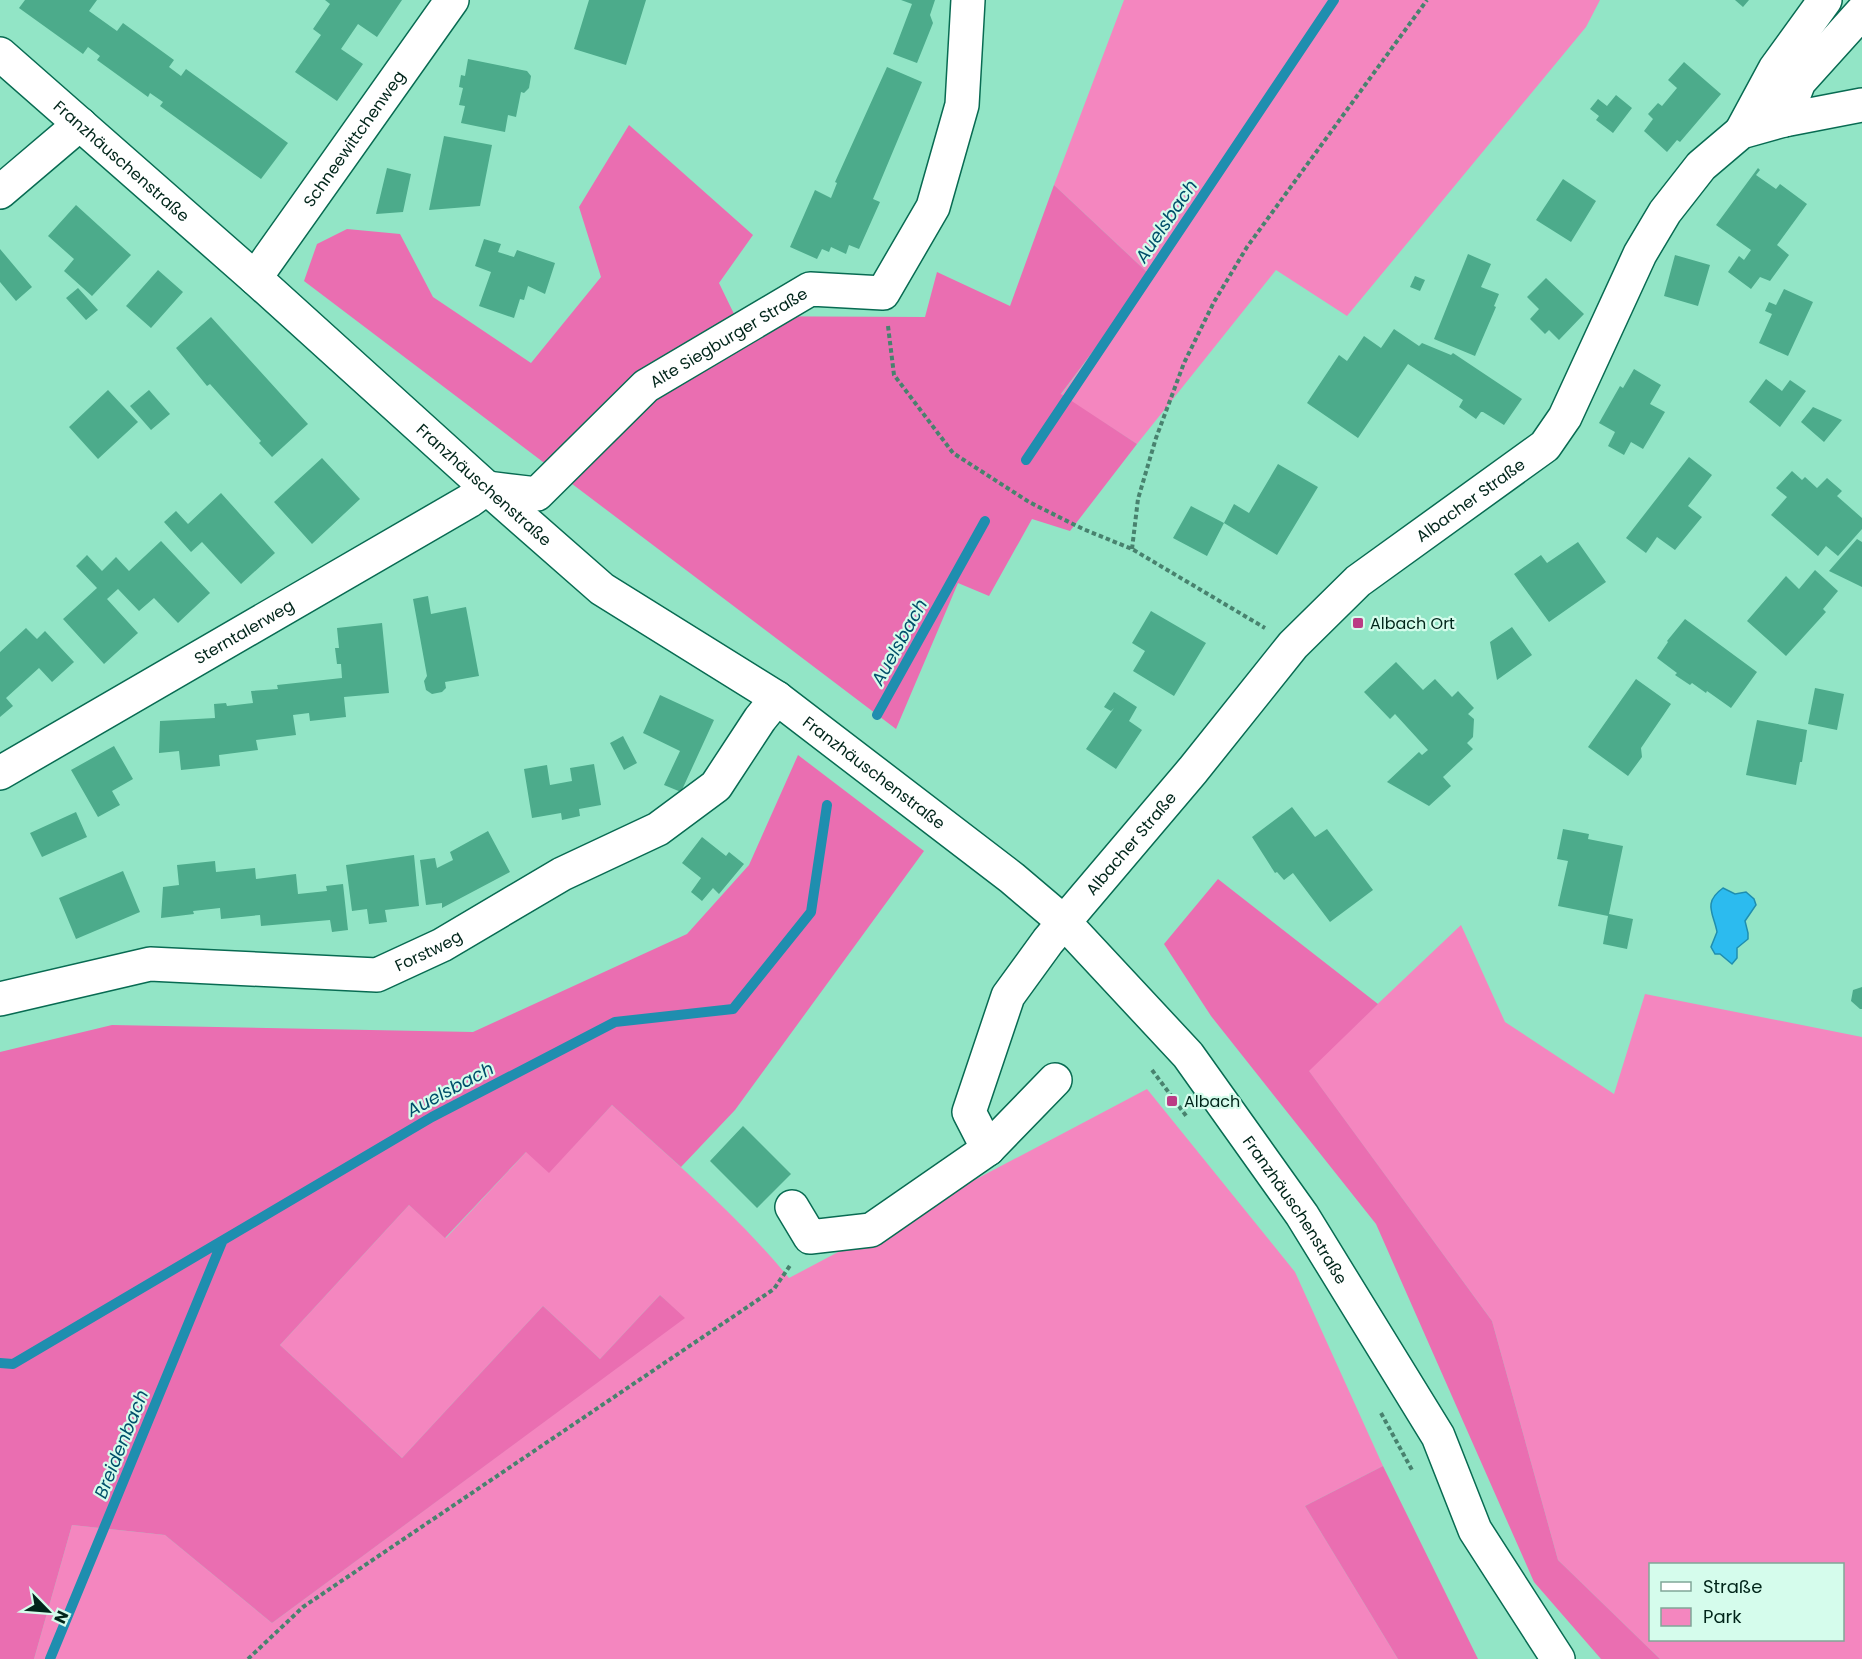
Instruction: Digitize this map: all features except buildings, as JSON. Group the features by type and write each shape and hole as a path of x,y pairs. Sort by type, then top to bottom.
{"street":[{"name":"Schneewittchenweg","path":"255,278 452,0"},
{"path":"883,292 933,207 962,105 968,0"},
{"path":"1741,132 1775,69 1825,0"},
{"path":"1784,120 1799,82 1862,12"},
{"name":"Franzhäuschenstraße","path":"0,54 255,278 602,589 777,698 1012,878 1065,923 1188,1055 1302,1215 1438,1436 1475,1530 1558,1659"},
{"name":"Albacher Straße","path":"988,1149 969,1112 1008,996 1048,941 1193,770 1293,645 1358,581 1545,446 1565,417 1640,254 1665,212 1701,166 1741,132 1784,120 1862,105"},
{"path":"0,192 80,124"},
{"name":"Alte Siegburger Straße","path":"487,488 537,494 646,386 810,289 883,292"},
{"name":"Sterntalerweg","path":"0,773 487,488"},
{"name":"Forstweg","path":"0,999 150,964 377,975 442,945 562,874 658,829 716,786 760,719 777,698"},
{"path":"792,1207 810,1237 871,1230 988,1149 1055,1080"}],"path":[{"path":"1132,549 1138,499 1156,438 1184,363 1214,302 1247,247 1428,0"},
{"path":"883,292 894,375 953,453 1029,502 1083,530 1132,549 1293,645"},
{"path":"1145,1060 1193,1125"},
{"path":"248,1659 303,1606 774,1289 810,1237"},
{"path":"1378,1408 1413,1471"}],"green space":[{"path":"1124,0 1600,0 1586,27 1347,316 1276,270 1137,444 1061,395 1150,275 1054,185"},
{"path":"1461,925 1505,1022 1614,1094 1645,994 1862,1037 1862,1659 1660,1659 1558,1560 1492,1321 1308,1070"},
{"path":"1147,1089 1295,1272 1383,1466 1305,1506 1398,1659 34,1659 72,1525 165,1535 272,1623 684,1318 660,1295 600,1359 543,1306 402,1458 280,1345 409,1205 446,1238 527,1151 549,1172 612,1105 726,1210 789,1278"}],"shaded area":[{"path":"629,125 753,235 719,283 735,316 925,317 937,272 1010,306 1054,185 1150,275 1061,394 1137,444 1070,531 1032,519 989,596 958,583 896,729 304,281 317,244 347,229 400,234 433,297 531,363 601,277 579,207"},
{"path":"798,755 924,851 735,1110 681,1167 612,1105 549,1173 526,1152 445,1238 409,1205 280,1345 402,1458 543,1306 600,1359 660,1295 685,1318 272,1623 165,1535 72,1525 34,1659 0,1659 0,1052 112,1025 473,1032 687,934 749,865"},
{"path":"1218,879 1378,1004 1309,1071 1492,1321 1558,1560 1660,1659 1601,1659 1534,1582 1376,1224 1211,1016 1164,944"},
{"path":"1383,1466 1478,1659 1398,1659 1305,1506"}],"water":[{"path":"1723,888 1735,894 1746,892 1754,899 1756,905 1745,921 1748,939 1737,948 1737,958 1732,964 1720,954 1715,954 1711,947 1717,932 1711,904"}],"waterway":[{"name":"Auelsbach","path":"1026,460 1334,0"},
{"name":"Auelsbach","path":"877,715 985,521"},
{"name":"Auelsbach","path":"0,1363 13,1364 432,1117 615,1022 733,1009 811,912 827,805"},
{"name":"Breidenbach","path":"50,1659 222,1242"}],"place":[{"name":"Albach Ort","path":"1358,623"},
{"name":"Albach","path":"1172,1101"}]}
